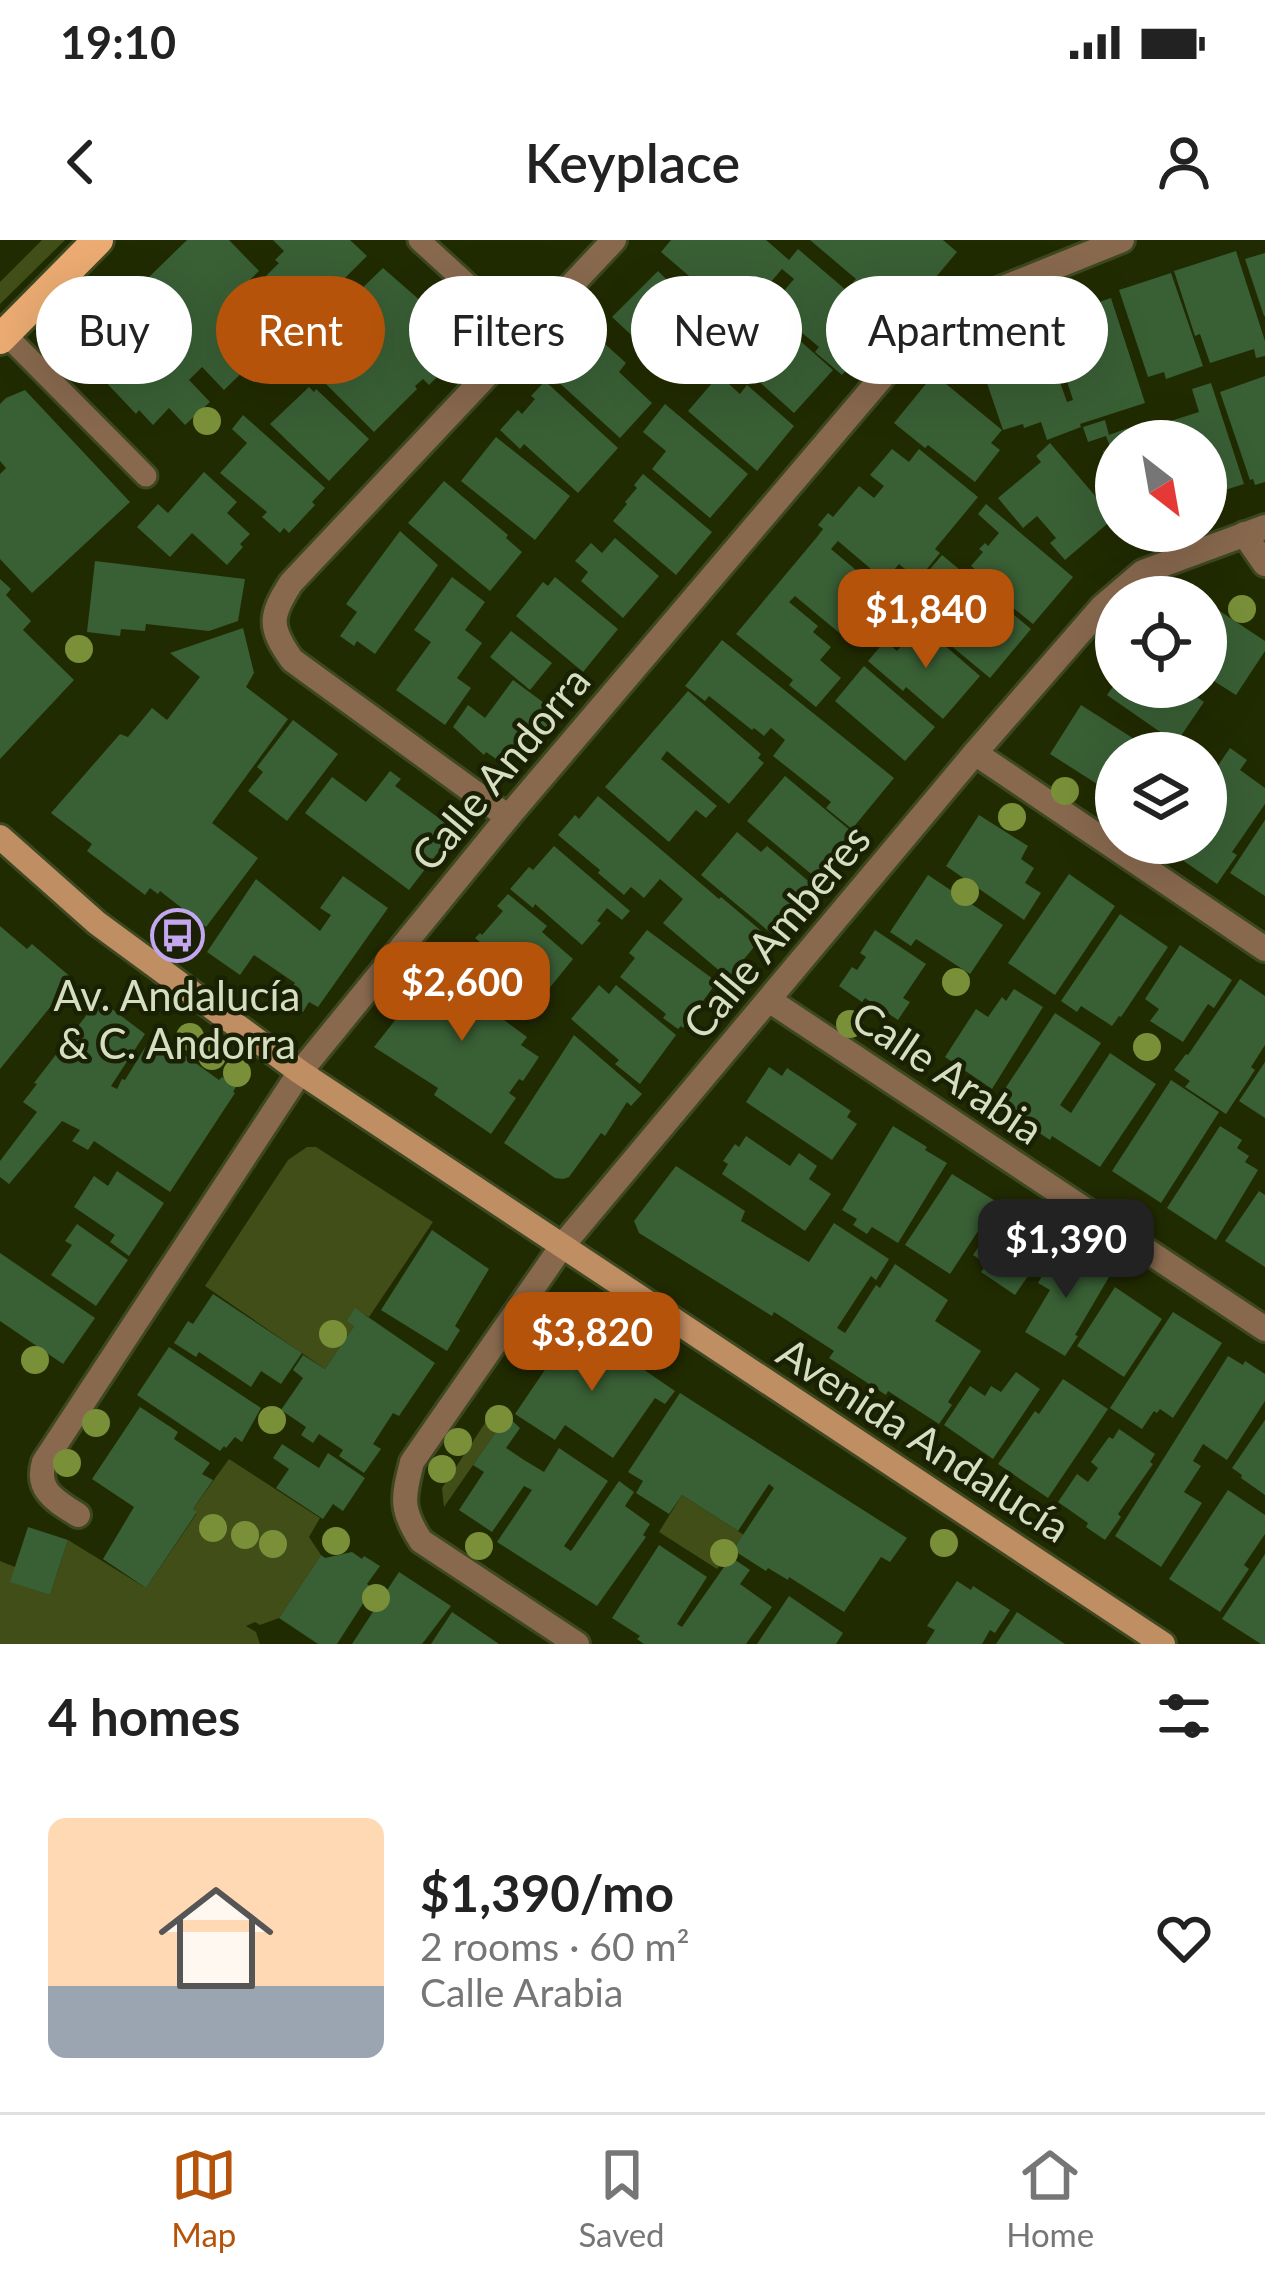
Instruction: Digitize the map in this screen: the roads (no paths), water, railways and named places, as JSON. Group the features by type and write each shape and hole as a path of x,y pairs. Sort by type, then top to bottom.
{"main road":[{"path":"3,337 98,240"}],"street":[{"path":"508,818 292,660 274,635 276,606 291,583 614,240"},
{"name":"Calle Andorra","path":"78,1515 44,1489 40,1476 44,1462 300,1072 508,818 934,316 1119,240"},
{"path":"1254,531 1265,564"},
{"name":"Calle Amberes","path":"577,1644 421,1541 408,1521 403,1499 412,1462 562,1246 1102,607 1143,572 1254,531"},
{"path":"975,753 1265,949"},
{"name":"Avenida Andalucía","path":"0,837 97,922 300,1072 1163,1644"},
{"name":"Calle Arabia","path":"769,1000 1265,1329"}],"lane":[{"path":"419,240 458,276"},
{"path":"3,337 146,476"}],"place":[{"name":"Av. Andalucía & C. Andorra","path":"177,936"}]}
